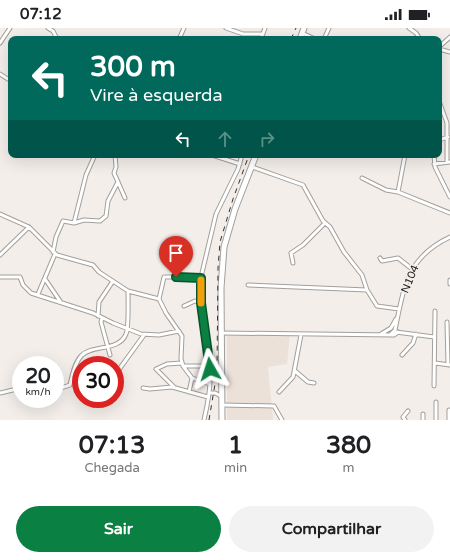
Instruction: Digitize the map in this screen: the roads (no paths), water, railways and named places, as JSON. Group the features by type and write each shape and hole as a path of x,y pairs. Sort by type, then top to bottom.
{"highway":[{"path":"222,420 222,288 224,246 234,209 255,158"}],"street":[{"path":"0,43 10,28"},
{"path":"48,28 53,31 56,36"},
{"path":"226,28 242,34 263,34 265,28"},
{"path":"409,28 418,36"},
{"path":"442,45 450,38"},
{"path":"434,164 449,162 447,123 442,109"},
{"path":"442,139 448,137"},
{"path":"74,223 86,175 94,158"},
{"path":"115,158 116,167 114,173 125,198"},
{"path":"221,158 240,164"},
{"path":"204,420 210,384 201,303 201,278 216,214 240,164 241,158"},
{"path":"398,192 404,158"},
{"path":"434,158 434,164 450,197"},
{"path":"252,167 303,185 344,252 362,275 367,290 377,306 399,309"},
{"path":"362,178 386,190 398,192 450,213"},
{"path":"38,294 54,253 56,236 63,221 74,223 84,220 100,221 104,219 107,215 108,201 118,182"},
{"path":"0,214 29,227 54,253 93,265 99,272 128,291 159,299"},
{"path":"293,263 290,253 302,245 325,223"},
{"path":"0,254 29,227"},
{"name":"N104","path":"396,332 398,314 404,288 412,269 422,254 450,237"},
{"path":"380,258 382,261 386,261 398,258 412,269"},
{"path":"0,277 25,276"},
{"path":"20,277 23,285 28,291 60,301 144,334 165,334 179,331"},
{"path":"201,278 164,277 159,299 166,313 182,336 183,365 192,378 210,384"},
{"path":"45,279 60,301"},
{"path":"98,316 99,302 113,281"},
{"path":"248,285 367,290"},
{"path":"64,387 70,385 75,366 83,354 109,346 122,339 126,334 128,291"},
{"path":"184,306 195,302 201,303"},
{"path":"434,386 435,311"},
{"name":"N104","path":"380,335 390,328 398,314"},
{"path":"102,318 101,322 109,346 110,355"},
{"path":"435,363 449,365 447,322"},
{"path":"222,333 394,335 396,332 434,337"},
{"path":"124,362 144,334"},
{"path":"402,355 413,343 416,334"},
{"path":"279,392 291,381 295,371 302,335"},
{"path":"175,388 156,369 167,364 209,366"},
{"path":"295,371 308,382 314,383"},
{"path":"189,392 192,378"},
{"path":"143,388 175,388 209,395 215,393 221,396"},
{"path":"0,393 12,390"},
{"path":"436,402 436,420"},
{"path":"222,405 274,406 282,420"},
{"path":"449,410 449,420"},
{"path":"405,420 403,417 408,411"},
{"path":"423,414 423,420"}],"railway":[{"path":"292,36 296,28"},
{"path":"209,420 217,372 218,268 220,242 233,199 248,158"}]}
